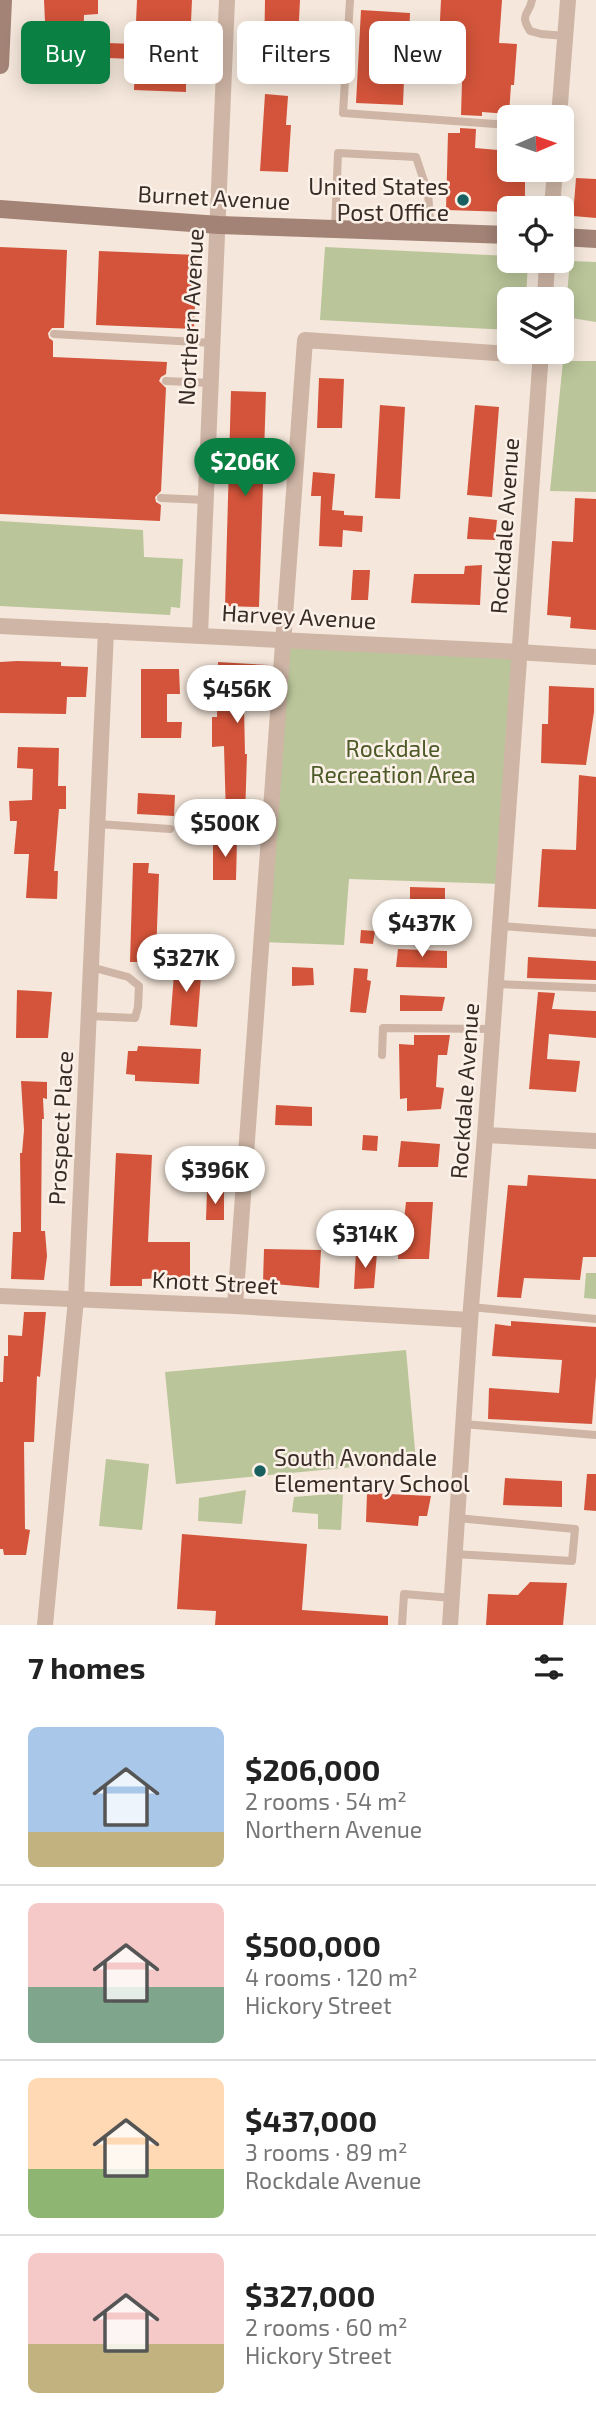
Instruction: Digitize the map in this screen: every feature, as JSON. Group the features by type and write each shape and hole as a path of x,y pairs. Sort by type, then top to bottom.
{"street":[{"path":"0,65 3,0"},
{"name":"Northern Avenue","path":"200,635 227,0"},
{"path":"560,105 568,0"},
{"name":"Burnet Avenue","path":"0,209 219,225 497,235"},
{"path":"574,238 596,239"},
{"path":"234,1306 305,340 497,351"},
{"name":"Rockdale Avenue","path":"450,1625 470,1314 540,364"},
{"name":"Harvey Avenue","path":"0,626 596,657"},
{"name":"Prospect Place","path":"45,1625 76,1299 106,631"},
{"path":"485,1135 596,1141"},
{"name":"Knott Street","path":"0,1296 470,1314"}],"lane":[{"path":"350,0 343,113 497,124"},
{"path":"532,0 525,12 524,21 530,31 565,36"},
{"path":"335,228 338,153 416,157 428,193 431,232"},
{"path":"54,334 213,343"},
{"path":"166,381 211,383"},
{"path":"161,498 206,500"},
{"path":"98,824 170,829"},
{"path":"500,926 596,933"},
{"path":"89,1016 135,1018 140,993 139,986 128,977 91,967"},
{"path":"496,984 596,988"},
{"path":"382,1055 383,1028 492,1029"},
{"path":"470,1314 596,1319"},
{"path":"463,1423 596,1435"},
{"path":"454,1553 572,1561 575,1529 457,1518"},
{"path":"402,1625 404,1594 452,1598"}],"green space":[{"path":"325,247 497,255 497,273 527,273 527,287 497,287 497,329 320,320"},
{"path":"574,261 596,262 596,322 574,318 574,287 568,287 569,273 574,273"},
{"path":"596,361 596,492 550,491 563,364"},
{"path":"0,521 143,530 144,557 183,559 180,608 171,607 170,615 0,606"},
{"name":"Rockdale Recreation Area","path":"283,639 519,652 503,884 349,879 344,945 261,942"},
{"path":"586,1273 596,1273 596,1299 584,1298"},
{"path":"406,1350 416,1461 176,1484 165,1372"},
{"path":"106,1459 149,1464 142,1530 99,1526"},
{"path":"246,1490 242,1524 198,1521 199,1498"},
{"path":"343,1493 341,1530 318,1529 318,1514 292,1512 294,1497"}],"building":[{"path":"44,0 98,0 98,14 84,15 84,21 45,21"},
{"path":"137,0 192,0 191,21 136,21"},
{"path":"265,0 300,0 299,21 265,21"},
{"path":"441,0 502,0 499,43 517,44 510,105 497,105 497,113 461,115 462,84 466,84 466,21 440,21"},
{"path":"361,10 410,13 410,21 369,21 369,84 404,84 403,105 356,103"},
{"path":"110,43 124,44 124,59 110,58"},
{"path":"134,84 186,84 186,92 134,90"},
{"path":"265,94 288,96 286,125 291,125 288,172 260,171"},
{"path":"460,128 476,129 475,148 497,150 497,182 525,182 525,196 497,196 497,212 446,210 448,133 460,133"},
{"path":"576,178 596,179 596,218 574,216"},
{"path":"0,247 67,250 64,328 52,328 48,333 53,341 53,357 167,362 166,374 159,381 166,388 161,491 155,497 156,502 161,505 160,521 0,514"},
{"path":"99,251 197,255 194,329 96,325"},
{"path":"319,378 344,379 342,428 317,428"},
{"path":"231,391 266,392 259,607 225,606"},
{"path":"380,405 405,407 400,499 375,498"},
{"path":"475,405 499,407 492,497 467,495"},
{"path":"313,472 335,474 332,510 344,511 344,515 363,516 362,532 343,530 342,547 319,546 321,496 311,496"},
{"path":"575,498 596,499 596,630 570,628 571,617 547,615 552,541 573,542"},
{"path":"469,517 497,520 495,540 467,539"},
{"path":"482,565 480,605 411,603 414,574 464,574 465,566"},
{"path":"353,570 370,570 368,600 351,600"},
{"path":"0,662 61,662 61,666 88,667 86,697 67,697 66,714 0,713"},
{"path":"218,662 268,665 267,706 244,706 247,754 245,817 226,817 224,746 212,747 212,717 217,717"},
{"path":"141,669 179,669 180,694 167,694 167,722 182,722 181,738 141,738"},
{"path":"549,686 594,688 594,712 586,765 541,763 542,724 548,724"},
{"path":"18,747 59,748 58,786 66,786 66,809 59,809 54,871 58,871 57,899 26,898 29,854 14,854 17,821 10,821 9,801 32,800 33,769 17,768"},
{"path":"579,775 596,777 596,909 538,907 542,849 576,850"},
{"path":"138,793 175,795 174,816 137,814"},
{"path":"213,839 237,839 236,880 213,880"},
{"path":"133,863 149,863 148,873 159,874 156,955 144,954 144,962 130,962"},
{"path":"410,887 445,888 445,911 410,911"},
{"path":"361,930 375,931 373,944 360,943"},
{"path":"398,949 447,951 447,968 396,967"},
{"path":"528,957 596,961 596,980 527,978"},
{"path":"175,961 202,963 197,1027 170,1025"},
{"path":"292,967 313,968 314,985 292,986"},
{"path":"354,968 368,969 367,980 371,981 366,1013 350,1012"},
{"path":"17,990 52,992 48,1038 16,1038"},
{"path":"538,992 555,993 552,1009 596,1011 596,1038 549,1034 547,1059 580,1061 576,1092 529,1089"},
{"path":"400,995 445,997 442,1011 400,1011"},
{"path":"414,1035 450,1035 447,1055 438,1055 436,1087 444,1088 441,1109 407,1111 407,1098 400,1099 399,1044 414,1045"},
{"path":"138,1046 201,1049 199,1084 135,1081 135,1075 126,1074 128,1051 137,1051"},
{"path":"21,1081 47,1082 47,1099 43,1098 42,1119 41,1231 45,1231 47,1256 44,1280 11,1279 13,1232 21,1232 20,1153 24,1130"},
{"path":"276,1105 312,1107 312,1126 275,1125"},
{"path":"363,1135 378,1136 377,1151 362,1150"},
{"path":"401,1141 440,1144 438,1167 398,1167"},
{"path":"116,1153 152,1155 148,1242 190,1242 190,1277 142,1279 142,1286 110,1286"},
{"path":"528,1175 596,1179 596,1257 583,1257 580,1280 524,1278 521,1298 497,1297 508,1185 527,1186"},
{"path":"207,1191 224,1191 224,1220 206,1220"},
{"path":"406,1202 433,1202 429,1259 398,1259"},
{"path":"264,1249 321,1250 319,1288 263,1283"},
{"path":"356,1251 377,1253 374,1288 354,1289"},
{"path":"24,1312 46,1312 40,1377 37,1376 34,1442 24,1442 25,1529 30,1530 26,1555 4,1555 3,1549 0,1549 0,1382 3,1382 4,1356 8,1356 8,1335 22,1336"},
{"path":"511,1321 596,1327 592,1424 488,1419 489,1388 559,1393 562,1360 492,1356 495,1324 511,1326"},
{"path":"587,1474 596,1474 596,1511 584,1510"},
{"path":"505,1478 562,1481 562,1507 503,1505"},
{"path":"367,1493 431,1496 427,1516 419,1516 418,1526 366,1522"},
{"path":"182,1534 307,1544 302,1610 388,1616 388,1625 215,1625 216,1611 177,1609"},
{"path":"530,1582 567,1583 563,1625 486,1625 488,1594 518,1595"}],"place":[{"name":"United States Post Office","path":"463,200"},
{"name":"South Avondale Elementary School","path":"260,1471"}]}
